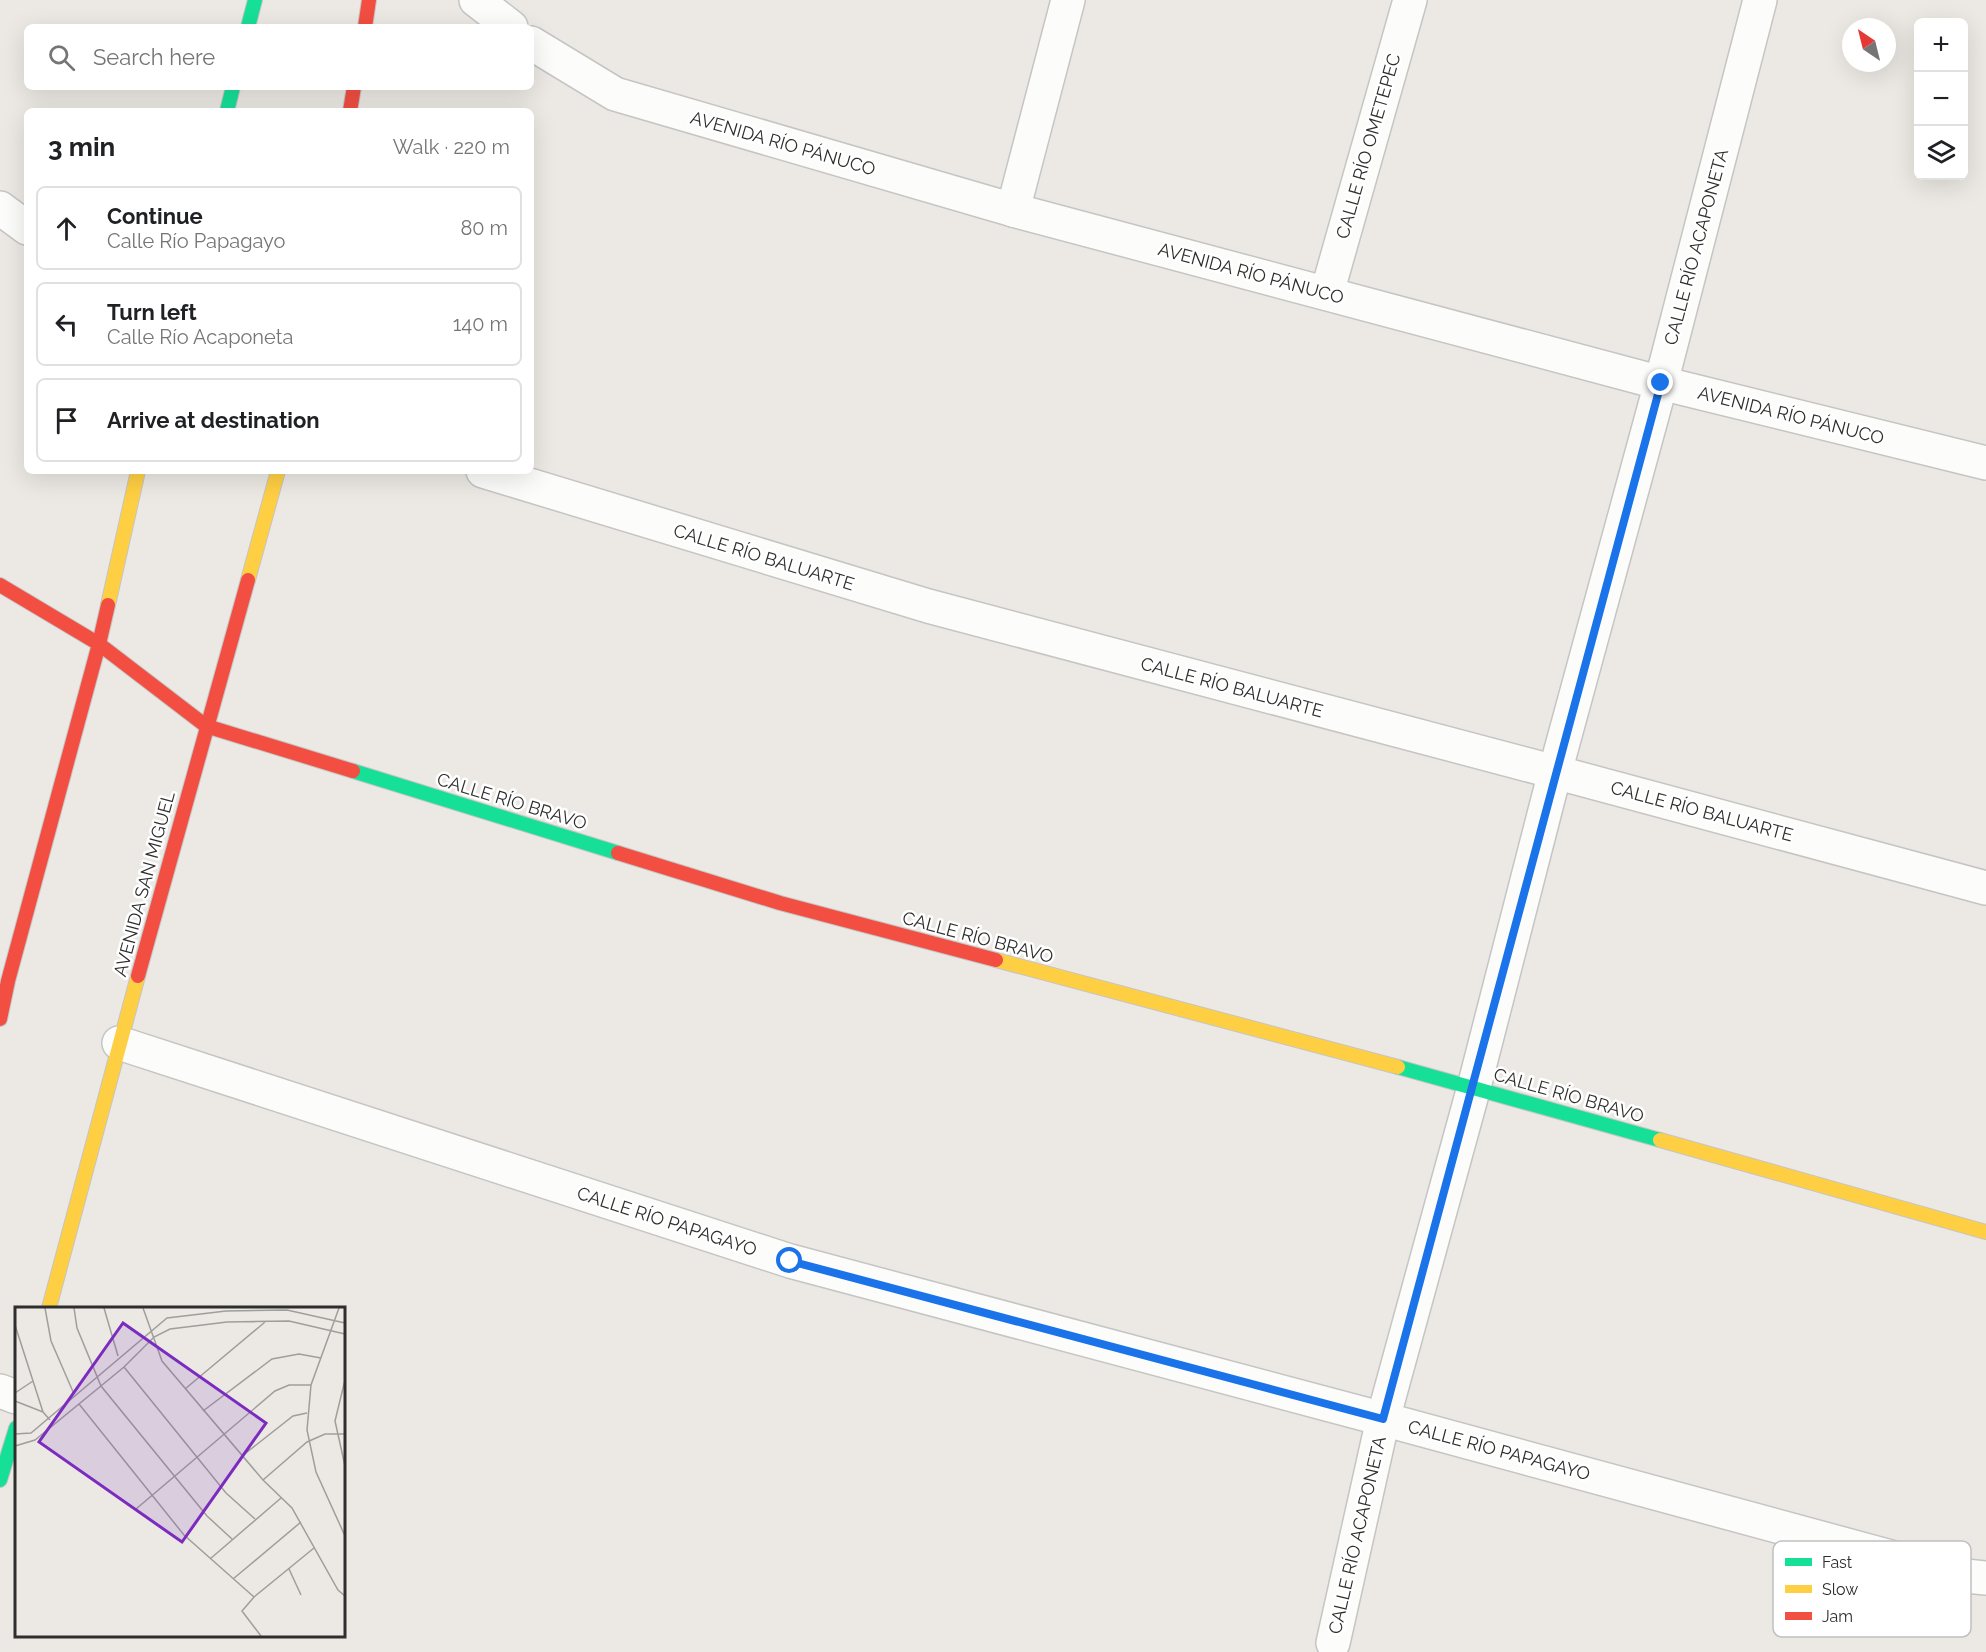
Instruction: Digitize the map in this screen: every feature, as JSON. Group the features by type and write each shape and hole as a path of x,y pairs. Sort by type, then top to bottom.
{"street":[{"path":"249,24 255,0"},
{"path":"365,24 369,0"},
{"path":"476,0 507,24"},
{"path":"1013,210 1068,0"},
{"name":"CALLE RÍO OMETEPEC","path":"1327,293 1410,0"},
{"name":"CALLE RÍO ACAPONETA","path":"1333,1643 1383,1419 1474,1087 1760,0"},
{"name":"AVENIDA RÍO PÁNUCO","path":"534,45 615,94 1013,210 1661,383 1983,453"},
{"path":"228,108 232,90"},
{"path":"350,108 354,90"},
{"path":"0,208 24,226"},
{"path":"0,1018 4,978 99,644 137,474"},
{"name":"AVENIDA SAN MIGUEL","path":"50,1307 119,1043 277,474"},
{"name":"CALLE RÍO BALUARTE","path":"493,474 928,606 1986,888"},
{"name":"CALLE RÍO BRAVO","path":"0,585 99,644 206,726 780,903 1474,1087 1986,1232"},
{"name":"CALLE RÍO PAPAGAYO","path":"119,1043 790,1261 1832,1541"},
{"path":"0,1391 15,1397"},
{"path":"0,1480 15,1431"},
{"name":"CALLE RÍO PAPAGAYO","path":"1971,1576 1986,1578"}],"traffic: fast":[{"path":"249,24 255,0"},
{"path":"228,108 232,90"},
{"path":"353,771 618,853"},
{"path":"1398,1067 1660,1140"},
{"path":"0,1480 15,1431"}],"traffic: slow":[{"path":"108,605 137,474"},
{"path":"248,580 277,474"},
{"path":"996,960 1398,1067"},
{"path":"49,1307 138,976"},
{"path":"1660,1140 1986,1232"}],"traffic: jam":[{"path":"365,24 369,0"},
{"path":"350,108 354,90"},
{"path":"138,976 248,580"},
{"path":"0,585 99,644 206,726 353,771"},
{"path":"0,1019 8,981 108,605"},
{"path":"618,853 780,903 996,960"}],"route":[{"path":"790,1261 1383,1419 1474,1087 1661,383"}]}
